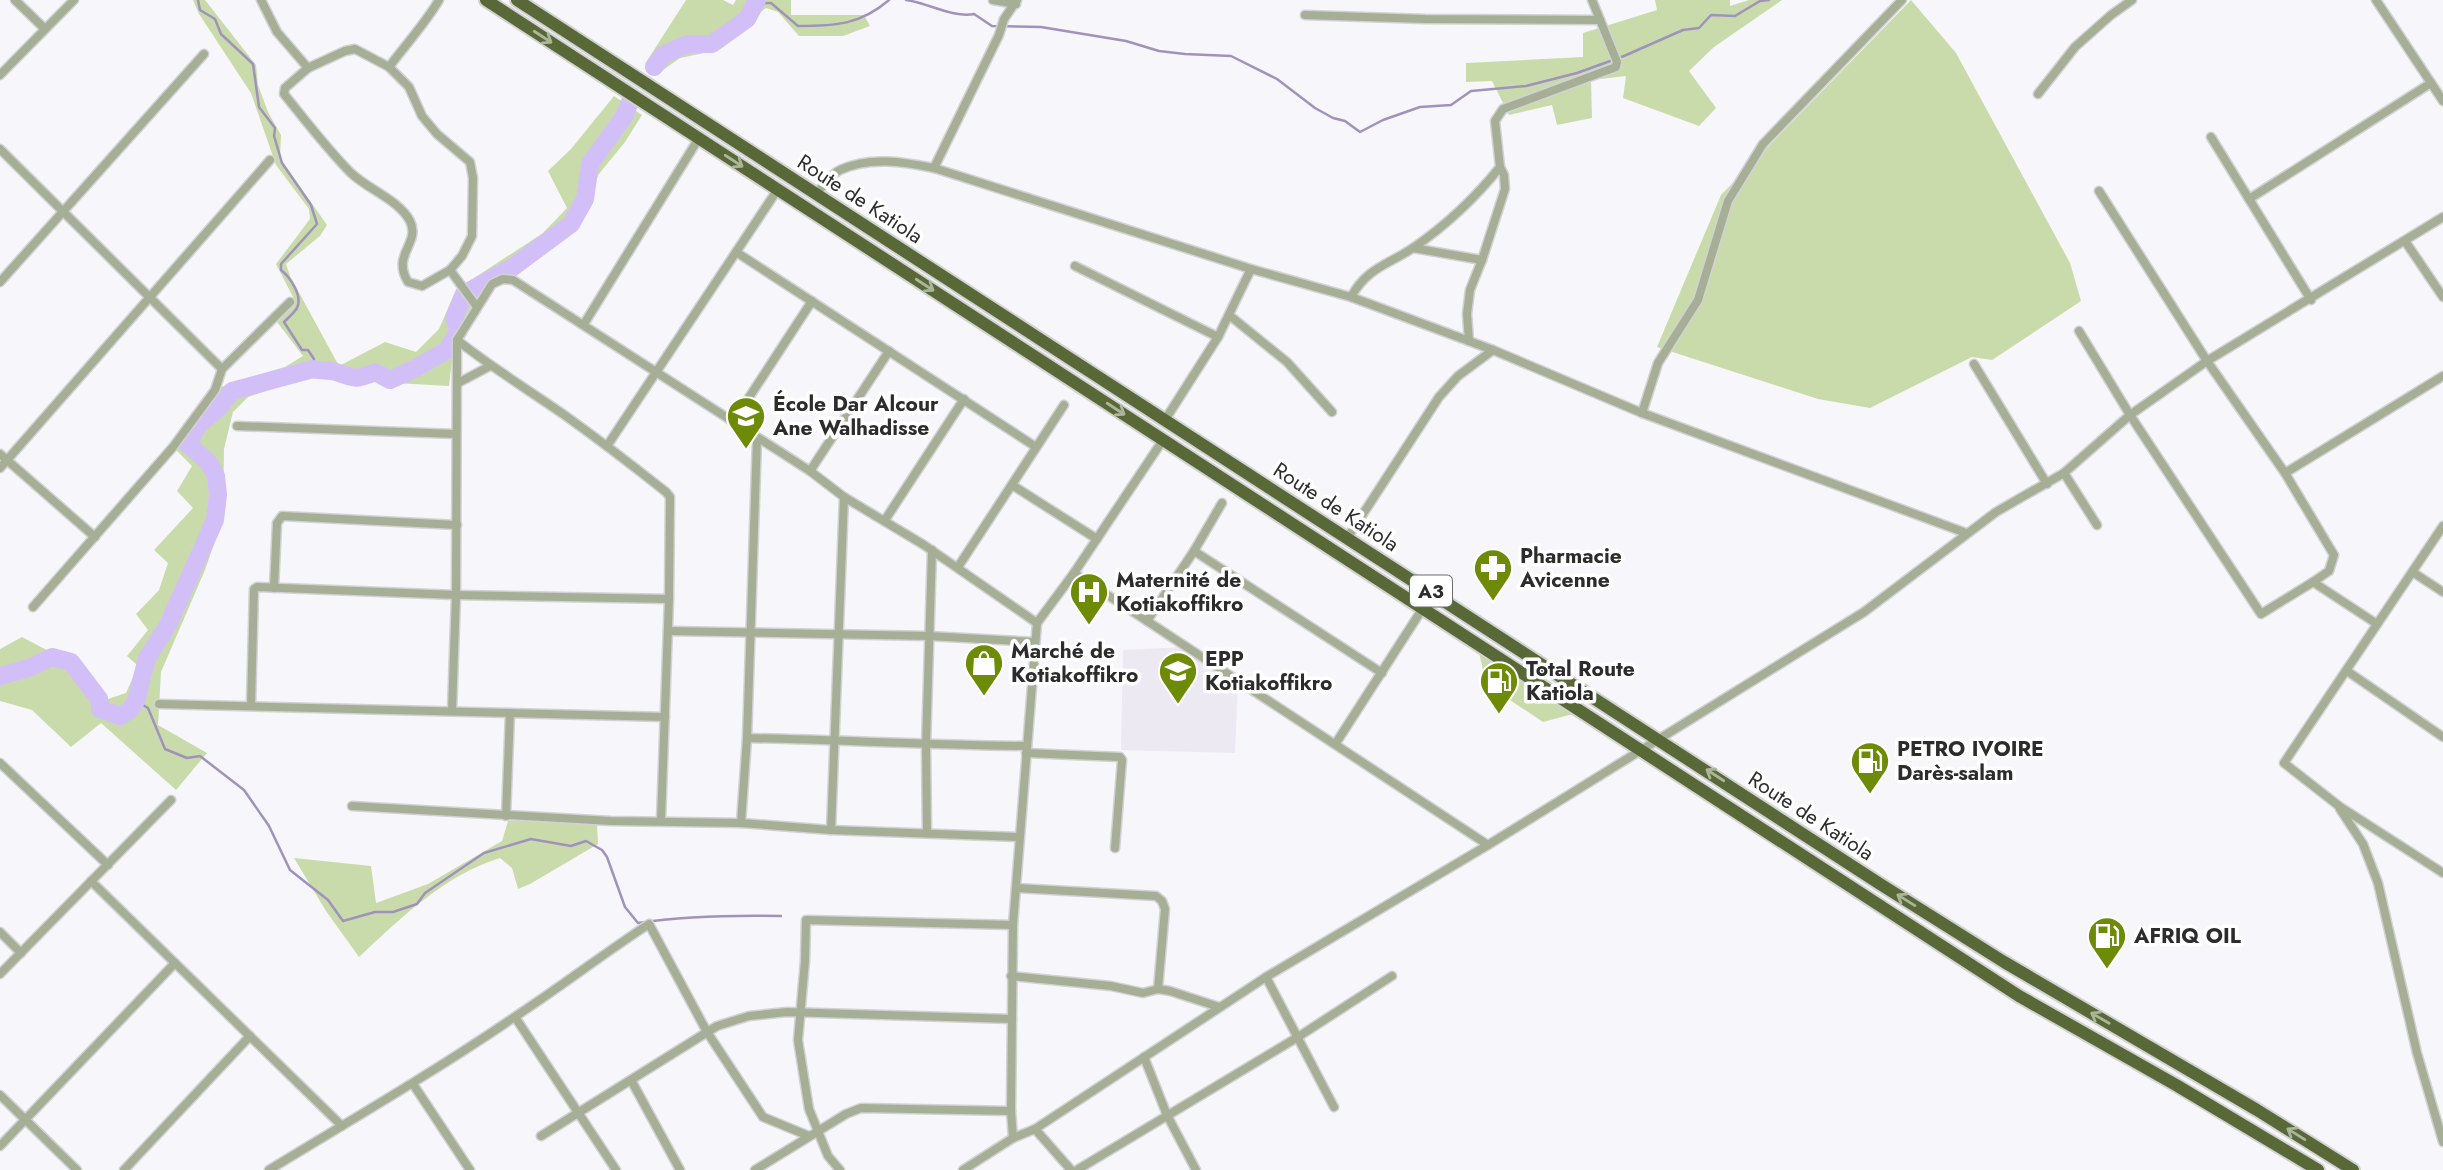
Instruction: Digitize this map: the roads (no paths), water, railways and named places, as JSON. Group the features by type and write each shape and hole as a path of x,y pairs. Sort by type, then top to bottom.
{"highway":[{"name":"Route de Katiola","path":"486,0 2019,996 2318,1170"},
{"name":"Route de Katiola","path":"517,0 2004,962 2257,1110 2353,1170"}],"street":[{"path":"15,0 45,29"},
{"path":"0,75 74,0"},
{"path":"261,0 277,32 307,68"},
{"path":"389,67 425,24 439,0"},
{"path":"993,0 1017,2"},
{"path":"1469,341 1467,314 1470,290 1505,189 1495,121 1503,109 1614,68 1617,62 1592,0"},
{"path":"1642,413 1658,363 1698,300 1728,201 1763,144 1902,0"},
{"path":"2038,94 2075,47 2132,0"},
{"path":"2376,0 2443,102"},
{"path":"934,168 999,35 1004,19 1017,2"},
{"path":"1306,15 1600,20"},
{"path":"355,49 389,67 409,87 422,116 470,162 473,178 472,236 463,256 450,270 422,286 408,282 401,264 413,234 411,224 404,213 352,174 284,94 285,88 307,68 355,49"},
{"path":"0,282 204,54"},
{"path":"2249,199 2431,83"},
{"path":"2211,137 2311,300"},
{"path":"584,324 699,138"},
{"path":"0,149 222,369"},
{"path":"0,468 4,457 270,160"},
{"path":"816,194 838,170 867,163 894,161 934,168 1251,269 1351,296 1493,350 1642,413 1966,533"},
{"path":"1351,296 1359,282 1370,272 1413,248 1474,196 1500,167"},
{"path":"607,446 778,189"},
{"path":"2079,331 2130,415 2261,614 2329,571 2334,555 2286,473 2207,361 2099,191"},
{"path":"963,1170 1013,1138 1035,1129 1266,977 1488,845 1864,612 1996,512 2064,472 2130,415 2207,361 2443,217"},
{"path":"2405,241 2443,298"},
{"path":"1413,248 1482,260"},
{"path":"736,252 1037,447"},
{"path":"1074,266 1218,337"},
{"path":"1165,420 1218,337 1251,269"},
{"path":"450,270 477,307"},
{"path":"452,711 457,525 457,340 492,284 503,279 513,280 584,324 810,471 844,497 958,567 1037,623"},
{"path":"733,422 812,301"},
{"path":"33,607 173,447 215,390 222,369 290,303"},
{"path":"1229,314 1287,362 1332,412"},
{"path":"457,340 490,366 607,446 670,497 661,820"},
{"path":"1348,537 1439,397 1458,376 1493,350"},
{"path":"810,471 889,351"},
{"path":"1974,364 2047,484"},
{"path":"458,383 490,366"},
{"path":"2286,473 2443,376"},
{"path":"885,520 964,399"},
{"path":"958,567 1064,405"},
{"path":"237,426 456,434"},
{"path":"741,823 747,738 757,439"},
{"path":"1013,1138 1013,925 1037,623 1074,573 1163,440"},
{"path":"4,457 95,537"},
{"path":"2064,472 2097,524"},
{"path":"1012,485 1097,539"},
{"path":"831,830 844,497"},
{"path":"1147,621 1194,551 1222,503"},
{"path":"274,588 278,523 282,516 457,525"},
{"path":"2443,526 2414,573 2284,763 2339,806 2443,873"},
{"path":"927,833 926,745 932,550"},
{"path":"1194,551 1382,673"},
{"path":"1074,573 1488,845"},
{"path":"2414,573 2443,592"},
{"path":"2313,582 2377,624"},
{"path":"251,705 254,589 257,587 456,595 669,599"},
{"path":"1336,743 1423,608"},
{"path":"668,631 929,636 1035,642"},
{"path":"2347,671 2443,737"},
{"path":"159,704 665,717"},
{"path":"506,816 510,713"},
{"path":"747,738 834,739 1120,757 1122,760 1115,848"},
{"path":"0,763 108,865"},
{"path":"0,974 171,800"},
{"path":"352,806 506,816 561,816 611,821 741,823 831,830 1019,837"},
{"path":"2339,806 2362,844 2378,883 2417,1053 2443,1142"},
{"path":"91,881 342,1126"},
{"path":"1016,888 1156,896 1165,909 1158,989"},
{"path":"840,1170 828,1156 810,1109 798,1040 806,961 806,920 1013,925"},
{"path":"269,1170 413,1084 649,924 708,1032 763,1117 809,1136"},
{"path":"0,932 21,953"},
{"path":"0,1146 175,963"},
{"path":"1012,976 1111,986 1143,993 1158,989 1219,1007"},
{"path":"1077,1170 1298,1037 1392,976"},
{"path":"1266,977 1334,1107"},
{"path":"541,1136 708,1032 727,1022 749,1016 800,1013 1012,1019"},
{"path":"515,1017 616,1170"},
{"path":"128,1168 250,1036"},
{"path":"1144,1057 1167,1115 1196,1170"},
{"path":"631,1080 680,1170"},
{"path":"413,1084 470,1170"},
{"path":"0,1095 77,1170"},
{"path":"755,1170 861,1108 1012,1111"},
{"path":"1035,1129 1071,1170"}],"waterway":[{"path":"198,0 200,10 215,19 221,34 253,64 259,107 275,128 274,136 282,163 311,205 317,224 281,264 281,270 292,282 298,298 297,308 284,322 302,350 308,350 314,359 313,369"},
{"path":"654,67 663,55 687,44 712,44 747,19 757,0"},
{"path":"756,3 771,3 798,26 811,26 857,19 868,15 889,0"},
{"path":"906,0 958,14 974,14 992,26 1041,27 1126,41 1159,51 1231,56 1277,79 1315,108 1345,121 1360,132 1383,120 1420,107 1451,105 1471,91 1526,86 1577,73 1683,30 1699,28 1711,15 1735,16 1760,1 1769,0"},
{"path":"0,676 29,668 52,657 71,662 99,699 100,709 120,716 130,710 136,701 147,658 168,625 215,520 218,495 216,476 209,463 188,444 199,424 218,409 232,391 313,369 333,371 355,378 375,372 390,380 447,350 459,330 454,318 464,294 513,267 571,224 585,199 590,164 625,115 629,104"},
{"path":"136,701 148,708 165,749 187,758 200,756 244,790 269,826 290,870 328,900 343,921 375,912 393,912 417,904 425,893 484,853 531,839 571,846 586,841 602,850 625,907 638,923 709,917 781,916"}],"place":[{"name":"École Dar Alcour Ane Walhadisse","path":"746,450"},
{"name":"Pharmacie Avicenne","path":"1493,602"},
{"name":"Maternité de Kotiakoffikro","path":"1089,626"},
{"name":"Marché de Kotiakoffikro","path":"984,697"},
{"name":"EPP Kotiakoffikro","path":"1178,705"},
{"name":"Total Route Katiola","path":"1499,715"},
{"name":"PETRO IVOIRE Darès-salam","path":"1870,795"},
{"name":"AFRIQ OIL","path":"2107,970"}]}
